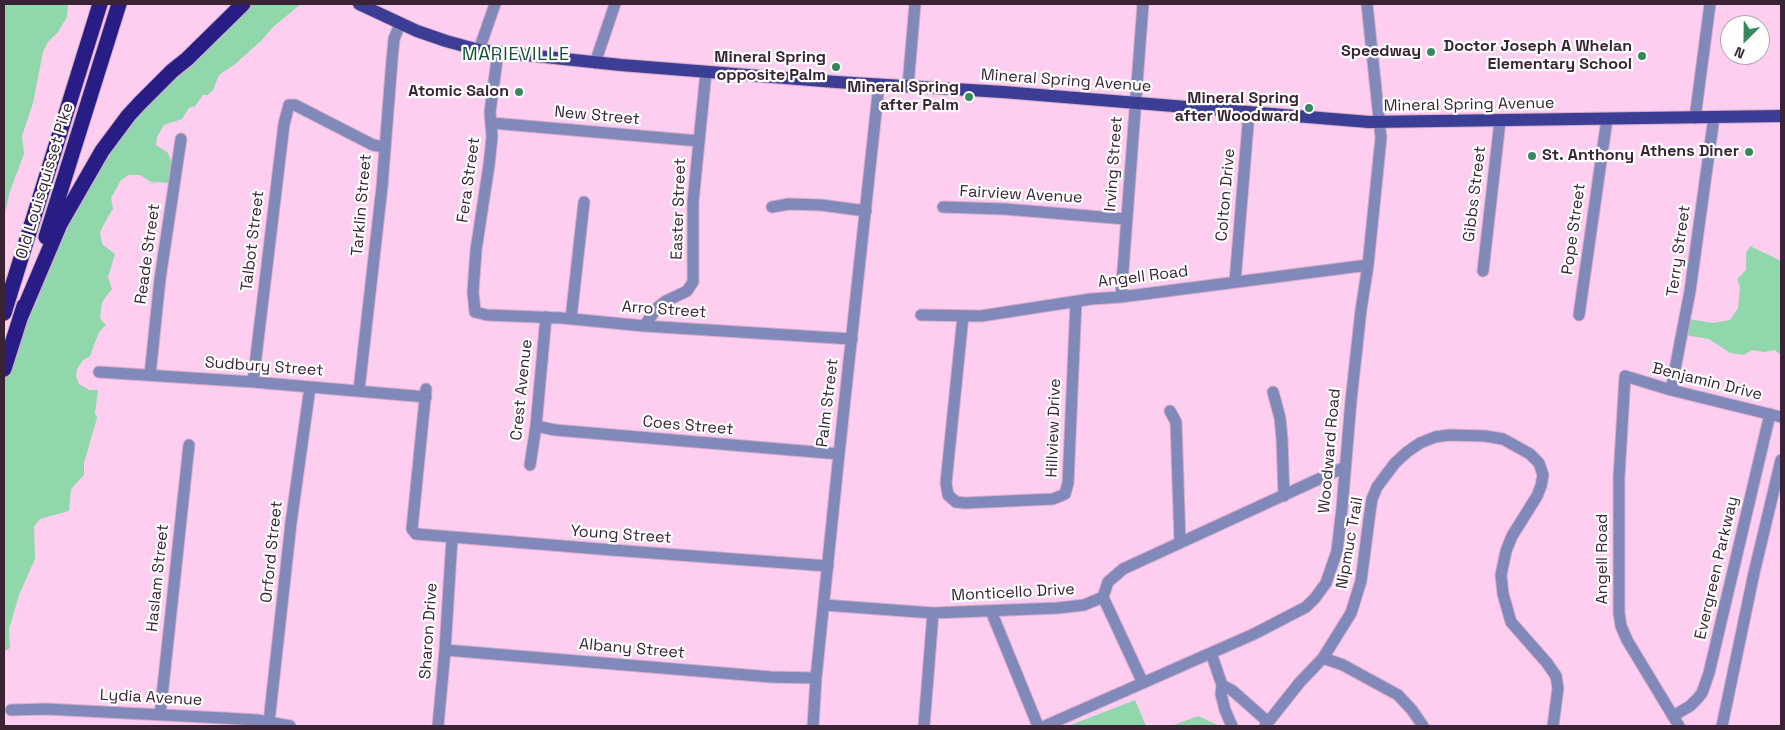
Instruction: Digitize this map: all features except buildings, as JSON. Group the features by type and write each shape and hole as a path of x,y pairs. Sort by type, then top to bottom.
{"highway":[{"name":"Old Louisquisset Pike","path":"4,313 100,4"},
{"name":"Old Louisquisset Pike","path":"4,369 118,4"},
{"path":"22,316 60,224 102,151 140,103 243,4"},
{"path":"4,377 10,351"}],"main road":[{"name":"Mineral Spring Avenue","path":"359,4 400,24 446,41 479,50 595,63 706,72 1379,120 1500,121 1781,116"}],"street":[{"path":"479,50 495,4"},
{"path":"595,63 615,4"},
{"path":"908,86 914,4"},
{"name":"Irving Street","path":"1121,297 1143,4"},
{"name":"Woodward Road","path":"1045,726 1262,630 1306,607 1316,598 1326,583 1337,551 1380,138 1367,4"},
{"path":"1695,118 1710,4"},
{"name":"Tarklin Street","path":"360,390 382,187 394,40 400,24"},
{"name":"Fera Street","path":"475,312 473,292 475,256 488,174 492,123 490,112 498,52"},
{"name":"Easter Street","path":"644,326 658,307 687,291 693,282 692,212 706,72"},
{"name":"Palm Street","path":"813,726 816,678 839,454 879,84"},
{"name":"Talbot Street","path":"253,382 284,124 289,105 295,106 373,145 384,147"},
{"name":"Colton Drive","path":"1235,282 1249,112"},
{"name":"Terry Street","path":"1671,390 1690,291 1714,117"},
{"name":"Pope Street","path":"1579,315 1607,119"},
{"name":"Gibbs Street","path":"1483,272 1500,121"},
{"name":"New Street","path":"492,123 698,141"},
{"name":"Reade Street","path":"150,375 160,279 181,139"},
{"path":"572,319 584,202"},
{"path":"772,207 789,204 821,205 866,210"},
{"name":"Fairview Avenue","path":"942,207 1004,208 1126,219"},
{"name":"Angell Road","path":"921,315 981,316 1368,265"},
{"name":"Hillview Drive","path":"963,316 946,483 948,496 956,502 965,503 1053,499 1065,494 1068,483 1076,302"},
{"name":"Arro Street","path":"475,312 487,315 546,317 644,326 852,339"},
{"name":"Crest Avenue","path":"530,465 536,426 546,317"},
{"name":"Sudbury Street","path":"100,372 426,393 413,514 413,532"},
{"name":"Angell Road","path":"1625,376 1619,477 1618,613 1627,640 1679,726"},
{"name":"Benjamin Drive","path":"1625,376 1671,390 1776,416"},
{"name":"Orford Street","path":"270,722 291,523 310,387"},
{"path":"1273,392 1280,418 1284,496"},
{"path":"1170,411 1176,422 1180,543"},
{"name":"Evergreen Parkway","path":"1673,716 1690,706 1697,699 1702,693 1709,673 1776,416"},
{"name":"Coes Street","path":"536,426 555,430 839,454"},
{"name":"Nipmuc Trail","path":"1222,685 1234,691 1266,724 1300,682 1323,658 1351,613 1361,581 1372,499 1377,487 1395,463 1420,444 1435,438 1458,435 1485,436 1504,439 1530,454 1539,463 1543,475 1537,496 1512,536 1506,551 1501,575 1503,594 1511,622 1556,676 1558,688 1553,726"},
{"name":"Haslam Street","path":"160,715 189,445"},
{"path":"1722,726 1754,572 1781,460"},
{"path":"1143,683 1103,598 1108,582 1123,569 1345,467"},
{"name":"Young Street","path":"413,532 452,538 828,566"},
{"name":"Sharon Drive","path":"438,726 452,538"},
{"name":"Monticello Drive","path":"824,604 934,613 1058,608 1084,605 1103,598"},
{"path":"991,611 1038,726"},
{"path":"924,726 934,613"},
{"name":"Albany Street","path":"445,650 771,677 816,678"},
{"path":"1210,653 1222,685 1221,694 1232,726"},
{"path":"1323,658 1344,665 1398,695 1423,726"},
{"name":"Lydia Avenue","path":"10,710 46,709 160,715 270,722 290,726"}],"green space":[{"path":"4,4 68,4 67,17 58,32 48,42 43,52 33,103 22,136 24,154 10,191 4,217"},
{"path":"240,4 301,4 273,27 262,40 234,65 219,75 213,90 208,95 203,95 195,106 189,108 182,119 164,125 157,137 156,145 168,153 174,170 171,183 151,182 140,175 129,175 121,180 111,198 113,209 100,232 102,244 115,254 108,277 112,289 102,302 100,318 106,325 99,332 90,356 83,360 77,369 76,376 79,384 89,390 98,390 95,413 97,418 84,463 84,475 71,489 69,511 40,519 34,527 35,559 19,595 9,629 10,648 4,651 4,371 36,270 105,143"},
{"path":"1750,246 1781,261 1781,355 1775,350 1764,352 1752,350 1744,355 1730,353 1709,339 1685,335 1689,319 1713,323 1730,320 1738,308 1740,287 1737,279 1746,270 1746,253"},
{"path":"1135,700 1146,726 1068,726"},
{"path":"1198,716 1220,726 1171,726"}],"place":[{"name":"Speedway","path":"1431,52"},
{"name":"Doctor Joseph A Whelan Elementary School","path":"1642,56"},
{"name":"Mineral Spring opposite Palm","path":"836,67"},
{"name":"Atomic Salon","path":"519,92"},
{"name":"Mineral Spring after Palm","path":"969,97"},
{"name":"Mineral Spring after Woodward","path":"1309,108"},
{"name":"Athens Diner","path":"1749,152"},
{"name":"St. Anthony","path":"1532,156"}],"district":[{"name":"MARIEVILLE","path":"516,55"}]}
